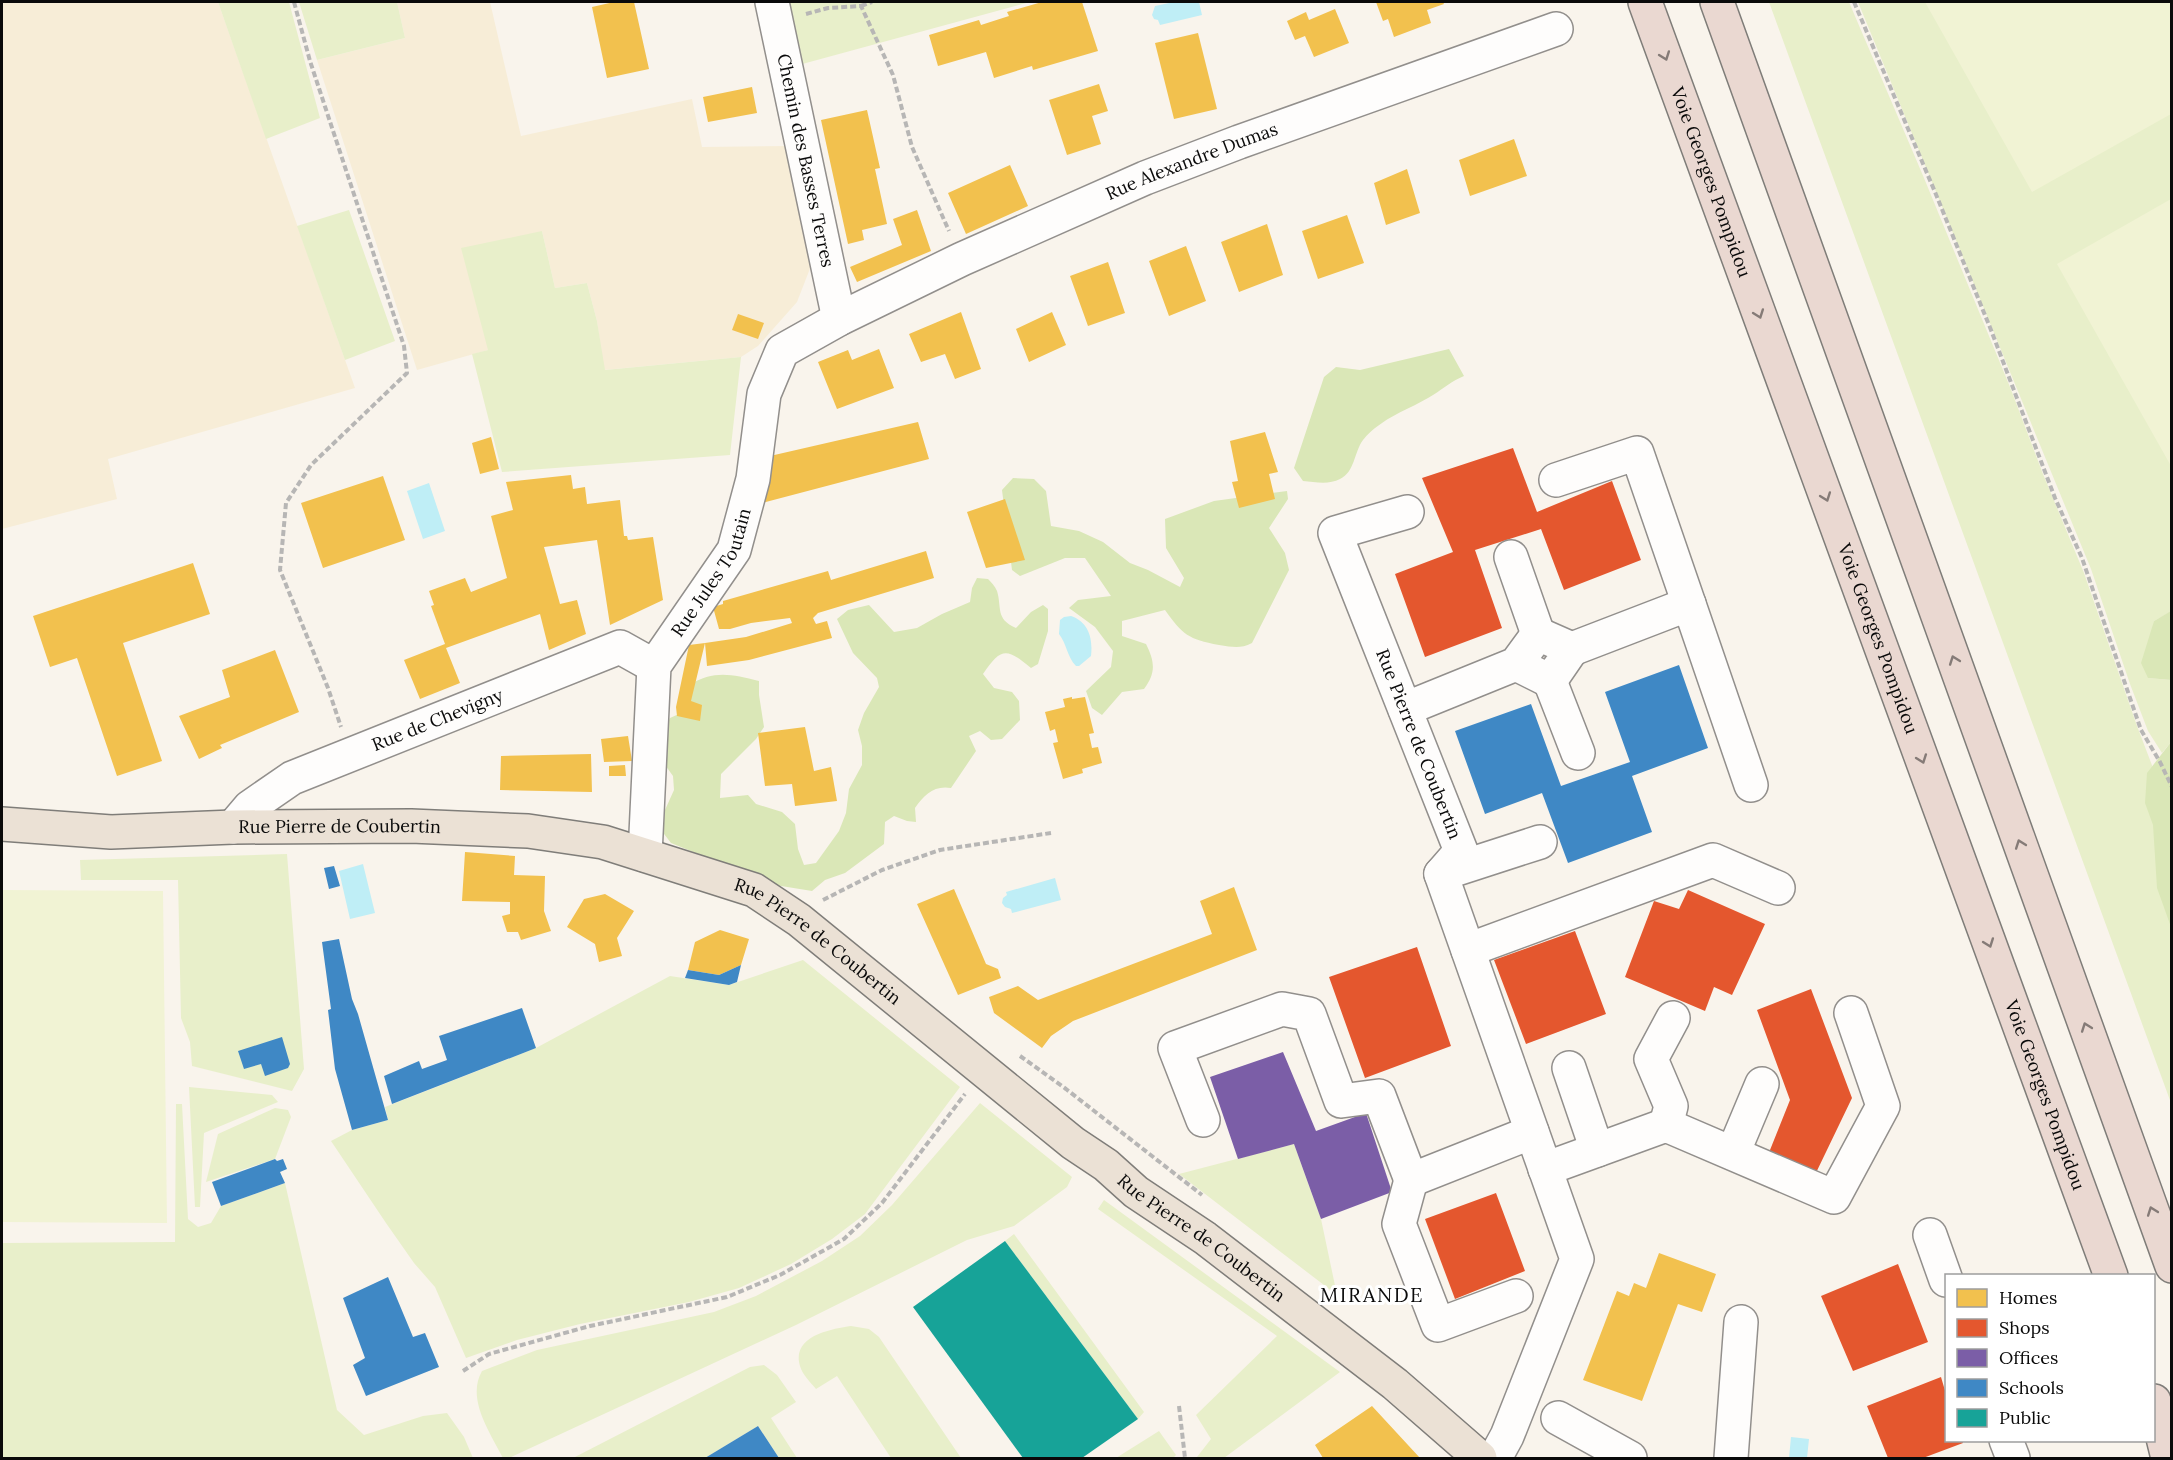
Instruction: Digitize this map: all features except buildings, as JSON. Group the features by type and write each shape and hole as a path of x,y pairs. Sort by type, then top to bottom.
{"highway":[{"name":"Voie Georges Pompidou","path":"1645,2 2111,1274"},
{"path":"1717,2 2172,1266"},
{"path":"2155,1394 2172,1436"},
{"path":"2155,1405 2168,1458"}],"main road":[{"name":"Rue Pierre de Coubertin","path":"2,824 111,832 411,826 528,831 603,842 754,890 799,920 1073,1143 1106,1165 1136,1192 1205,1238 1395,1384 1480,1458"}],"street":[{"name":"Chemin des Basses Terres","path":"774,11 838,319"},
{"name":"Rue Alexandre Dumas","path":"838,319 962,259 1145,178 1556,29"},
{"name":"Rue Jules Toutain","path":"654,666 734,550 753,478 764,394 782,351 838,319"},
{"path":"1556,480 1636,453 1751,785"},
{"name":"Rue Pierre de Coubertin","path":"1407,512 1335,533 1461,851 1442,874"},
{"path":"1511,556 1538,634 1572,649"},
{"path":"1550,681 1572,649 1689,604"},
{"path":"1404,709 1516,664 1538,634"},
{"name":"Rue de Chevigny","path":"233,828 250,807 292,777 351,756 620,647 654,666"},
{"path":"1516,664 1550,681 1578,753"},
{"path":"645,855 654,666"},
{"path":"1495,1458 1507,1436 1577,1259 1442,874 1540,842"},
{"path":"1468,950 1713,860 1778,888"},
{"path":"1203,1120 1176,1048 1282,1009 1309,1014 1341,1101 1379,1096 1411,1180 1399,1224 1438,1325 1516,1296"},
{"path":"1545,1169 1666,1125 1834,1197 1883,1106 1851,1013"},
{"path":"1666,1125 1671,1106 1652,1059 1673,1018"},
{"path":"1569,1068 1597,1150"},
{"path":"1733,1154 1761,1084"},
{"path":"1411,1180 1532,1132"},
{"path":"1930,1235 1945,1275"},
{"path":"1731,1458 1741,1322"},
{"path":"1558,1418 1630,1458"},
{"path":"2007,1442 2013,1458"}],"path":[{"path":"294,2 310,61 404,346 407,373 311,465 286,503 280,570 328,688 351,756"},
{"path":"774,11 861,6 872,2"},
{"path":"1854,2 1991,330 2055,498 2082,558 2141,729 2172,787"},
{"path":"861,6 893,75 912,147 962,259"},
{"path":"825,909 818,902 882,870 940,850 1050,833"},
{"path":"1015,1053 1066,1089 1209,1201"},
{"path":"463,1371 489,1354 590,1326 727,1297 780,1275 844,1239 882,1203 925,1144 954,1112 982,1069"},
{"path":"1179,1406 1185,1458"}],"shaded area":[{"path":"2,2 218,2 355,388 108,459 117,499 2,529"},
{"path":"397,2 490,2 521,136 692,99 702,147 790,146 811,266 797,302 758,346 741,357 604,370 597,321 587,283 555,288 542,231 488,350 417,370 317,60 405,38"}],"green space":[{"path":"218,2 289,2 320,118 266,139"},
{"path":"299,2 397,2 405,38 317,60"},
{"path":"781,2 1030,2 795,66"},
{"path":"1769,2 1849,2 1924,178 2084,573 2137,726 2171,815 2171,1103"},
{"path":"1858,2 2171,2 2172,611 2154,621 2148,678 2171,680 2171,742 2162,753 2148,731 2091,569"},
{"path":"1925,2 2171,2 2171,114 2032,192"},
{"path":"2171,199 2171,466 2057,264"},
{"path":"349,210 395,341 345,360 297,226"},
{"path":"542,231 555,288 587,283 597,321 605,370 741,357 730,455 502,472 472,354 488,350 461,248"},
{"path":"1449,349 1464,376 1370,432 1360,445 1349,472 1345,476 1331,482 1303,481 1294,468 1324,377 1336,367 1360,370"},
{"path":"1013,478 1034,479 1046,491 1051,526 1079,531 1103,542 1130,563 1180,587 1184,578 1166,548 1165,519 1214,501 1287,491 1288,499 1269,528 1285,553 1289,570 1252,643 1244,646 1219,645 1193,638 1177,625 1165,610 1122,621 1122,636 1146,644 1153,667 1151,678 1144,689 1122,692 1102,715 1092,708 1086,691 1111,667 1113,651 1095,627 1069,608 1078,600 1111,596 1085,558 1065,558 1020,576 1012,570 1002,490"},
{"path":"977,578 988,579 994,586 1002,617 1016,628 1031,612 1043,605 1048,609 1048,631 1038,664 1031,668 1015,656 1004,653 995,659 983,674 994,688 1012,692 1019,701 1020,720 1002,739 991,740 980,731 969,736 976,751 951,788 939,788 922,799 915,808 916,822 894,816 885,822 884,844 845,873 825,880 812,891 775,885 671,843 661,830 665,810 674,790 673,776 660,758 660,739 670,718 681,713 689,685 715,675 731,675 759,681 764,727 756,739 721,774 720,798 748,795 756,804 782,812 795,824 798,849 804,865 816,863 839,831 846,813 849,789 862,765 862,746 858,730 864,713 879,687 877,678 853,653 837,619 848,610 869,605 894,632 917,628 970,602 972,588"},
{"path":"2171,611 2171,680 2148,678 2141,663 2154,621"},
{"path":"2171,742 2171,927 2157,888 2153,825 2145,803 2147,773"},
{"path":"287,854 304,1069 292,1091 192,1066 190,1042 181,1018 178,880 81,880 80,860"},
{"path":"2,890 163,891 167,1223 2,1222"},
{"path":"803,960 960,1087 865,1214 832,1239 791,1264 739,1288 689,1302 580,1324 517,1340 466,1358 435,1287 414,1263 331,1141 352,1130 388,1120 385,1107 536,1048 670,976 729,985"},
{"path":"189,1087 272,1095 278,1102 204,1133 200,1207 195,1207"},
{"path":"980,1103 1072,1177 1067,1187 1014,1226 967,1240 796,1325 509,1458 503,1458 486,1426 478,1404 478,1382 482,1371 537,1350 714,1312 756,1296 822,1261 860,1236 892,1205"},
{"path":"176,1104 182,1104 188,1219 198,1227 211,1223 221,1206 285,1183 337,1410 364,1435 423,1416 447,1413 464,1437 473,1458 2,1458 2,1243 175,1242"},
{"path":"275,1108 288,1110 291,1117 275,1159 206,1182 218,1134"},
{"path":"1294,1144 1321,1219 1337,1295 1179,1174"},
{"path":"1104,1200 1340,1372 1224,1458 1198,1458 1211,1439 1196,1415 1277,1336 1098,1209"},
{"path":"1014,1234 1144,1412 1138,1419 1005,1241"},
{"path":"851,1326 869,1329 879,1337 961,1458 891,1458 837,1376 816,1389 809,1381 800,1366 801,1348 807,1341 824,1332"},
{"path":"764,1365 777,1375 796,1402 771,1418 797,1458 779,1458 758,1426 705,1458 573,1458 750,1367"},
{"path":"1159,1431 1176,1455 1173,1458 1116,1458"}],"water":[{"path":"1174,2 1199,2 1202,15 1160,25 1152,15 1155,6"},
{"path":"429,483 445,531 423,539 407,491"},
{"path":"1071,616 1086,627 1091,643 1091,656 1079,666 1073,662 1059,634 1060,620"},
{"path":"363,864 375,913 350,919 339,871"},
{"path":"1055,878 1061,900 1012,913 1011,909 1002,903 1003,898 1007,895 1006,892"},
{"path":"1791,1437 1809,1439 1807,1458 1789,1458"}],"district":[{"name":"MIRANDE","path":"1372,1295"}]}
